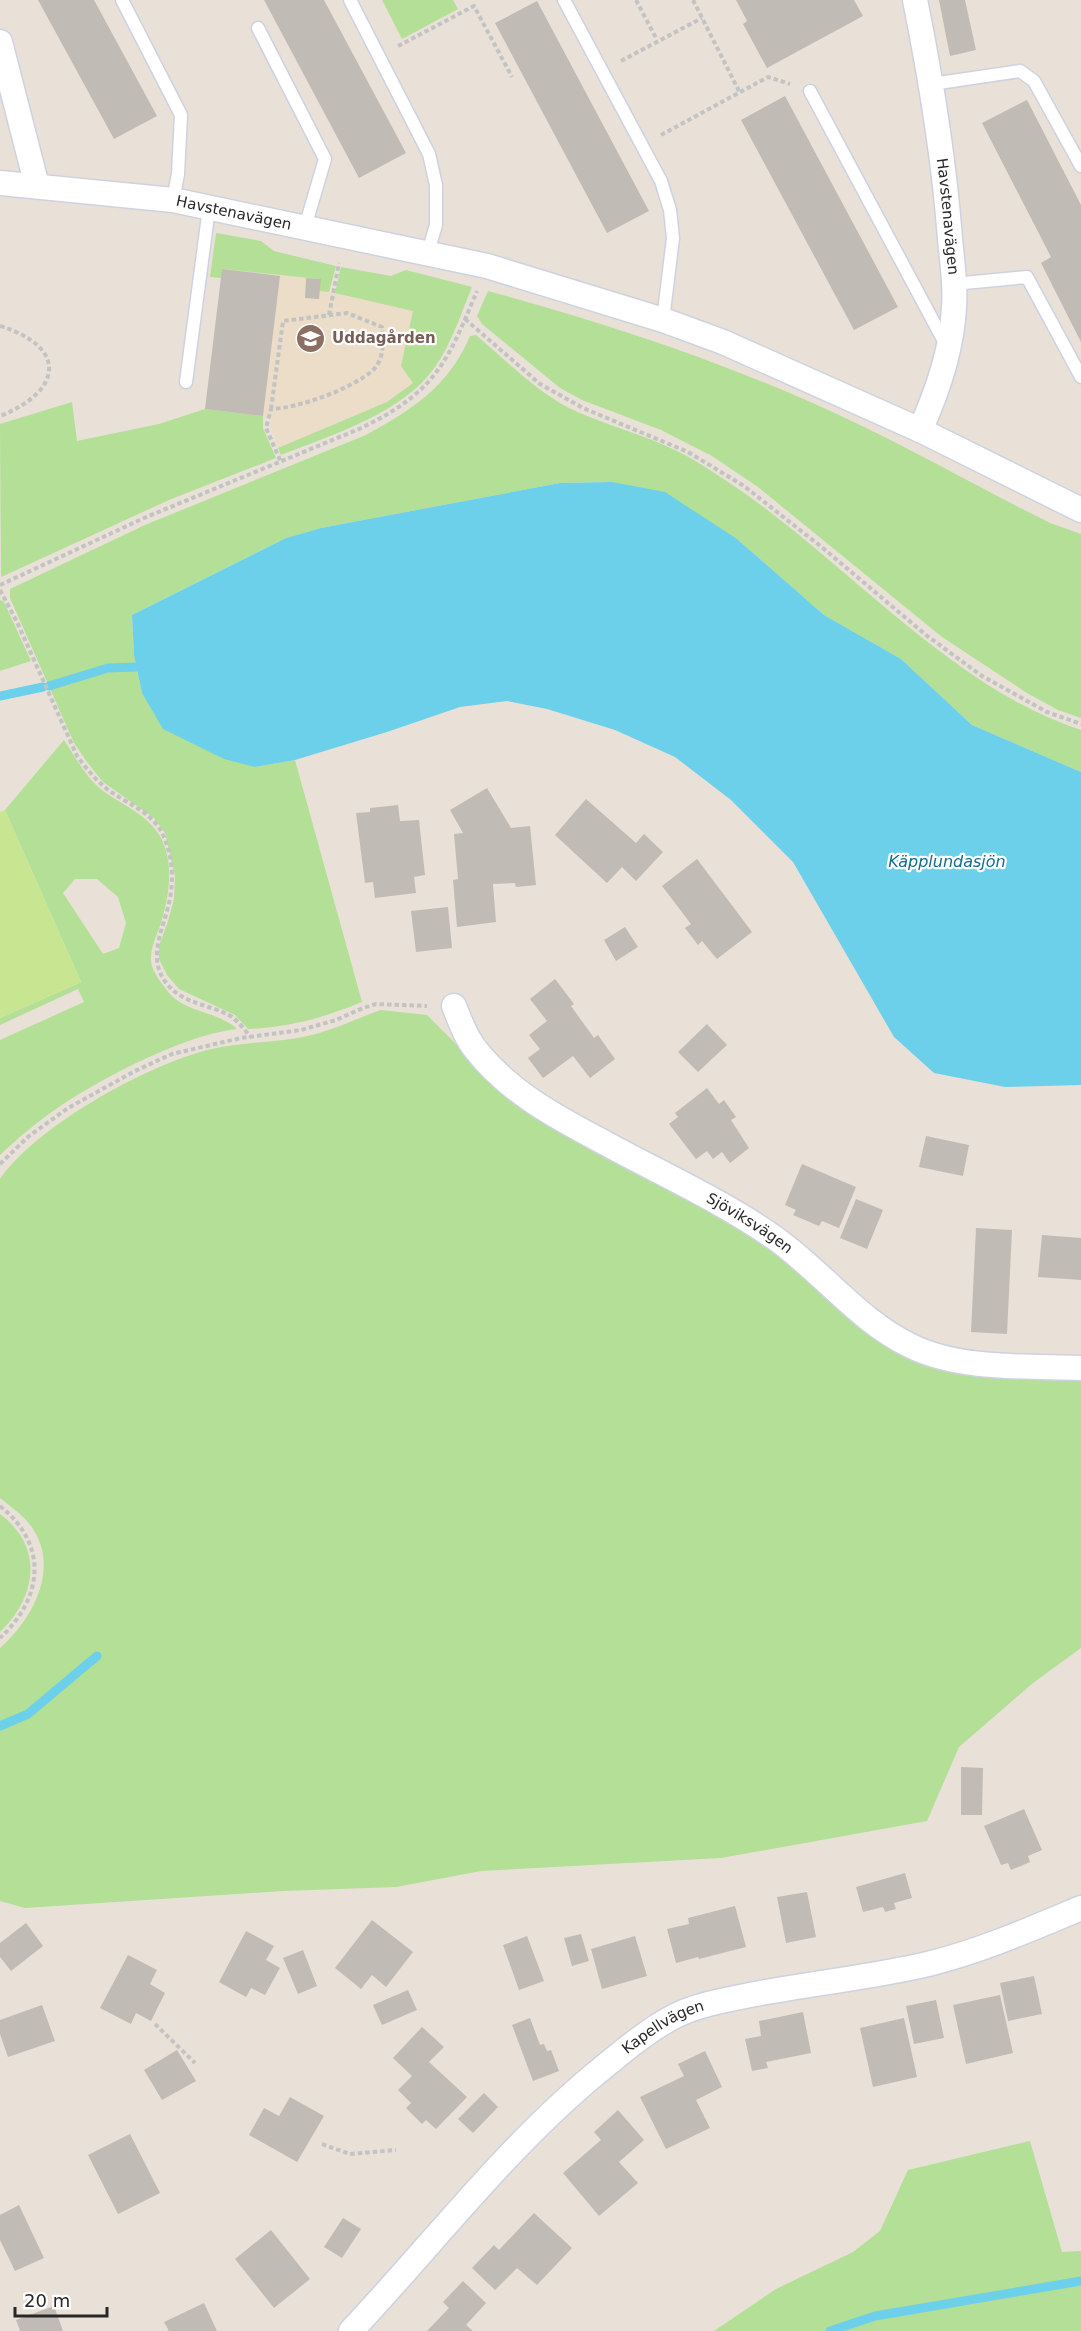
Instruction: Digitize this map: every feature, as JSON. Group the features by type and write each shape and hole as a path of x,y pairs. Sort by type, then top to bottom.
{"street":[{"name":"Havstenavägen","path":"915,0 932,84 947,202 954,307 948,349 931,406 920,430"},
{"path":"0,42 37,186"},
{"name":"Havstenavägen","path":"0,183 173,200 487,266 663,320 723,342 920,430 1081,510"},
{"name":"Sjöviksvägen","path":"454,1006 476,1050 518,1091 562,1121 762,1229 802,1258 869,1318 904,1342 946,1357 985,1364 1081,1368"},
{"name":"Kapellvägen","path":"351,2331 458,2209 528,2134 611,2061 675,2016 710,2003 927,1964 988,1947 1081,1908"}],"lane":[{"path":"122,0 181,115 178,174 173,200"},
{"path":"350,0 429,154 436,185 436,225 428,252"},
{"path":"564,0 661,181 670,210 673,238 663,320"},
{"path":"258,28 325,159 305,227"},
{"path":"932,84 1020,71 1034,81 1081,166"},
{"path":"810,91 948,349"},
{"path":"186,382 209,208"},
{"path":"953,284 1027,276 1081,377"}],"path":[{"path":"636,0 657,40"},
{"path":"693,0 739,91"},
{"path":"379,56 474,6 512,77"},
{"path":"602,71 702,18"},
{"path":"642,146 768,77 810,91"},
{"path":"329,315 340,262"},
{"path":"0,585 144,518 359,429 401,405 420,390 446,358 480,285"},
{"path":"271,409 287,409 335,393 374,370 385,345 382,327 347,313 283,321 271,409 267,417 266,428 281,462"},
{"path":"465,319 540,384 583,408 688,452 744,486 824,549 926,635 982,676 1047,712 1081,724"},
{"path":"0,326 17,331 32,340 45,353 50,377 36,396 0,416"},
{"path":"0,590 17,622 77,756 91,774 110,791 149,816 163,834 172,875 171,896 157,943 156,957 167,984 182,997 231,1017 251,1037"},
{"path":"0,1164 30,1136 68,1108 135,1071 172,1054 207,1045 301,1030 336,1020 376,1004 454,1006"},
{"path":"0,1506 22,1529 31,1546 34,1581 29,1600 16,1623 0,1638"},
{"path":"155,2024 195,2062"},
{"path":"322,2144 350,2154 396,2151"}],"shaded area":[{"name":"Uddagården","path":"222,269 321,279 320,291 414,310 401,365 413,383 387,402 278,448 270,427 271,418 205,409"}],"green space":[{"path":"382,0 453,0 458,9 402,39"},
{"path":"216,233 261,241 274,251 336,266 329,292 320,291 320,279 223,269 221,278 210,277"},
{"path":"341,267 391,276 406,270 472,287 446,348 435,367 421,383 386,410 365,421 281,455 278,448 387,402 413,383 401,366 413,311 335,293"},
{"path":"488,291 630,333 770,385 860,425 1050,523 1081,534 1081,718 1058,710 1027,693 942,637 758,487 712,456 661,430 582,400 560,388 482,324 477,316"},
{"path":"476,335 544,393 569,408 666,446 714,473 768,511 941,652 986,683 1032,710 1081,730 1081,772 972,725 901,659 824,615 737,539 612,482 560,483 321,528 286,538 132,615 134,655 142,693 255,767 295,760 362,1002 306,1021 248,1029 235,1015 179,989 167,975 159,959 159,946 174,899 175,876 165,833 154,818 103,782 74,743 10,598 10,589 145,525 366,435 399,416 427,395 451,369 470,336"},
{"path":"72,402 77,441 159,424 205,409 263,416 263,428 276,458 169,500 1,577 0,424"},
{"path":"0,600 4,602 31,661 0,671"},
{"path":"64,740 96,785 147,820 165,846 169,869 168,892 151,957 153,969 158,978 176,1000 221,1019 237,1029 213,1033 129,1066 50,1113 0,1155 0,1040 84,1002 78,989 0,1025 0,1018 81,982 5,810","holes":["75,879 97,879 118,897 126,923 119,948 103,954 63,893"]},
{"path":"5,810 81,982 0,1018 0,812"},
{"path":"381,1010 427,1015 488,1076 768,1244 882,1340 1081,1378 1081,1648 1033,1683 959,1747 927,1821 721,1858 481,1871 396,1887 283,1891 25,1908 0,1901 0,1648 23,1622 32,1607 43,1575 43,1558 40,1542 31,1526 0,1498 0,1179 40,1138 66,1119 124,1084 153,1070 219,1047 313,1035"},
{"path":"0,1514 14,1527 24,1541 29,1556 30,1572 28,1588 22,1603 0,1632"},
{"path":"1030,2141 1062,2252 1081,2251 1081,2331 714,2331 776,2289 853,2252 880,2231 908,2170"}],"water":[{"name":"Käpplundasjön","path":"612,482 665,492 737,539 824,615 901,659 972,725 1081,772 1081,1085 1005,1087 934,1073 894,1037 793,862 731,800 675,757 615,730 547,709 507,701 460,707 295,760 255,767 224,759 163,729 142,693 134,655 132,615 286,538 321,528 560,483"}],"building":[{"path":"38,0 94,0 157,116 114,139"},
{"path":"264,0 324,0 406,153 359,178"},
{"path":"736,0 854,0 863,16 767,68 743,24 747,21"},
{"path":"939,0 965,0 976,50 950,56"},
{"path":"537,1 649,211 607,233 495,23"},
{"path":"785,96 898,307 854,330 741,120"},
{"path":"1027,100 1081,205 1081,342 1041,263 1051,257 982,123"},
{"path":"222,269 280,276 263,416 205,409"},
{"path":"306,278 321,279 319,299 305,298"},
{"path":"487,788 511,828 530,826 536,885 516,887 515,883 493,884 496,922 457,927 453,880 458,879 454,834 463,833 450,810"},
{"path":"586,799 636,843 644,834 663,852 636,881 622,867 607,883 555,835"},
{"path":"398,805 400,821 419,820 425,875 414,877 416,893 375,898 373,882 365,883 356,813 370,812 370,808"},
{"path":"697,859 752,932 717,959 702,941 698,945 685,928 691,924 662,886"},
{"path":"448,907 452,948 416,952 411,911"},
{"path":"625,927 638,947 616,961 604,940"},
{"path":"555,979 574,1004 571,1006 594,1038 598,1035 615,1059 590,1078 573,1056 543,1078 528,1058 540,1049 529,1035 547,1021 530,999"},
{"path":"707,1024 727,1045 698,1072 678,1052"},
{"path":"707,1088 719,1104 724,1100 736,1117 731,1120 749,1148 730,1163 722,1152 713,1159 707,1151 696,1159 669,1124 678,1117 675,1113"},
{"path":"926,1136 969,1145 963,1176 919,1167"},
{"path":"802,1164 856,1187 839,1228 822,1221 819,1226 793,1215 796,1210 785,1205"},
{"path":"856,1199 883,1210 867,1249 840,1238"},
{"path":"976,1228 1012,1230 1007,1334 971,1332"},
{"path":"1042,1235 1081,1238 1081,1280 1038,1277"},
{"path":"961,1767 983,1768 982,1815 961,1815"},
{"path":"1024,1809 1042,1850 1028,1856 1030,1862 1011,1870 1008,1863 1001,1865 984,1826"},
{"path":"905,1873 912,1898 894,1903 896,1909 885,1912 883,1907 863,1912 856,1887"},
{"path":"807,1892 816,1937 786,1943 777,1897"},
{"path":"735,1906 746,1947 676,1963 667,1929 689,1924 688,1918"},
{"path":"372,1920 413,1952 386,1987 372,1975 361,1989 335,1968"},
{"path":"26,1923 43,1946 11,1971 0,1957 0,1943"},
{"path":"246,1931 274,1946 266,1960 280,1968 265,1995 251,1988 246,1997 219,1982"},
{"path":"581,1934 589,1961 572,1966 564,1938"},
{"path":"527,1936 544,1981 519,1990 503,1945"},
{"path":"635,1936 647,1976 602,1989 591,1949"},
{"path":"303,1950 317,1986 298,1994 283,1958"},
{"path":"128,1955 157,1970 150,1984 165,1993 151,2021 136,2013 131,2024 100,2008"},
{"path":"1034,1976 1042,2014 1008,2021 1000,1983"},
{"path":"408,1990 417,2010 382,2025 373,2005"},
{"path":"1000,1995 1013,2053 966,2064 953,2005"},
{"path":"936,2000 944,2038 914,2044 906,2006"},
{"path":"42,2005 55,2041 8,2057 0,2034 0,2020"},
{"path":"803,2012 811,2053 766,2062 768,2068 752,2071 745,2039 761,2036 759,2021"},
{"path":"530,2018 540,2045 544,2044 547,2051 551,2050 559,2071 533,2081 512,2025"},
{"path":"904,2018 917,2077 873,2087 860,2028"},
{"path":"422,2027 444,2047 429,2062 467,2097 436,2129 426,2120 422,2124 406,2108 411,2103 398,2090 412,2076 393,2058"},
{"path":"177,2050 196,2081 162,2100 144,2070"},
{"path":"705,2051 722,2087 696,2100 710,2128 666,2149 640,2097 684,2076 678,2064"},
{"path":"484,2093 498,2107 473,2133 458,2119"},
{"path":"290,2097 324,2116 297,2162 249,2135 264,2108 279,2116"},
{"path":"618,2110 644,2140 619,2162 638,2183 599,2216 563,2173 601,2140 594,2132"},
{"path":"130,2134 160,2193 118,2214 88,2155"},
{"path":"19,2205 44,2258 15,2271 0,2240 0,2215"},
{"path":"534,2213 572,2248 537,2285 517,2268 495,2290 472,2268 494,2245 499,2250"},
{"path":"343,2218 361,2229 342,2258 324,2247"},
{"path":"271,2230 310,2279 274,2308 235,2259"},
{"path":"463,2281 486,2303 466,2325 473,2331 427,2331 449,2308 443,2302"},
{"path":"204,2303 217,2331 169,2331 164,2322"},
{"path":"54,2306 63,2331 20,2331 16,2320"}],"waterway":[{"path":"49,686 108,668 137,667"},
{"path":"0,696 43,687"},
{"path":"0,1726 28,1714 97,1656"},
{"path":"830,2331 875,2316 1081,2281"}],"place":[{"name":"Uddagården","path":"311,338"}]}
